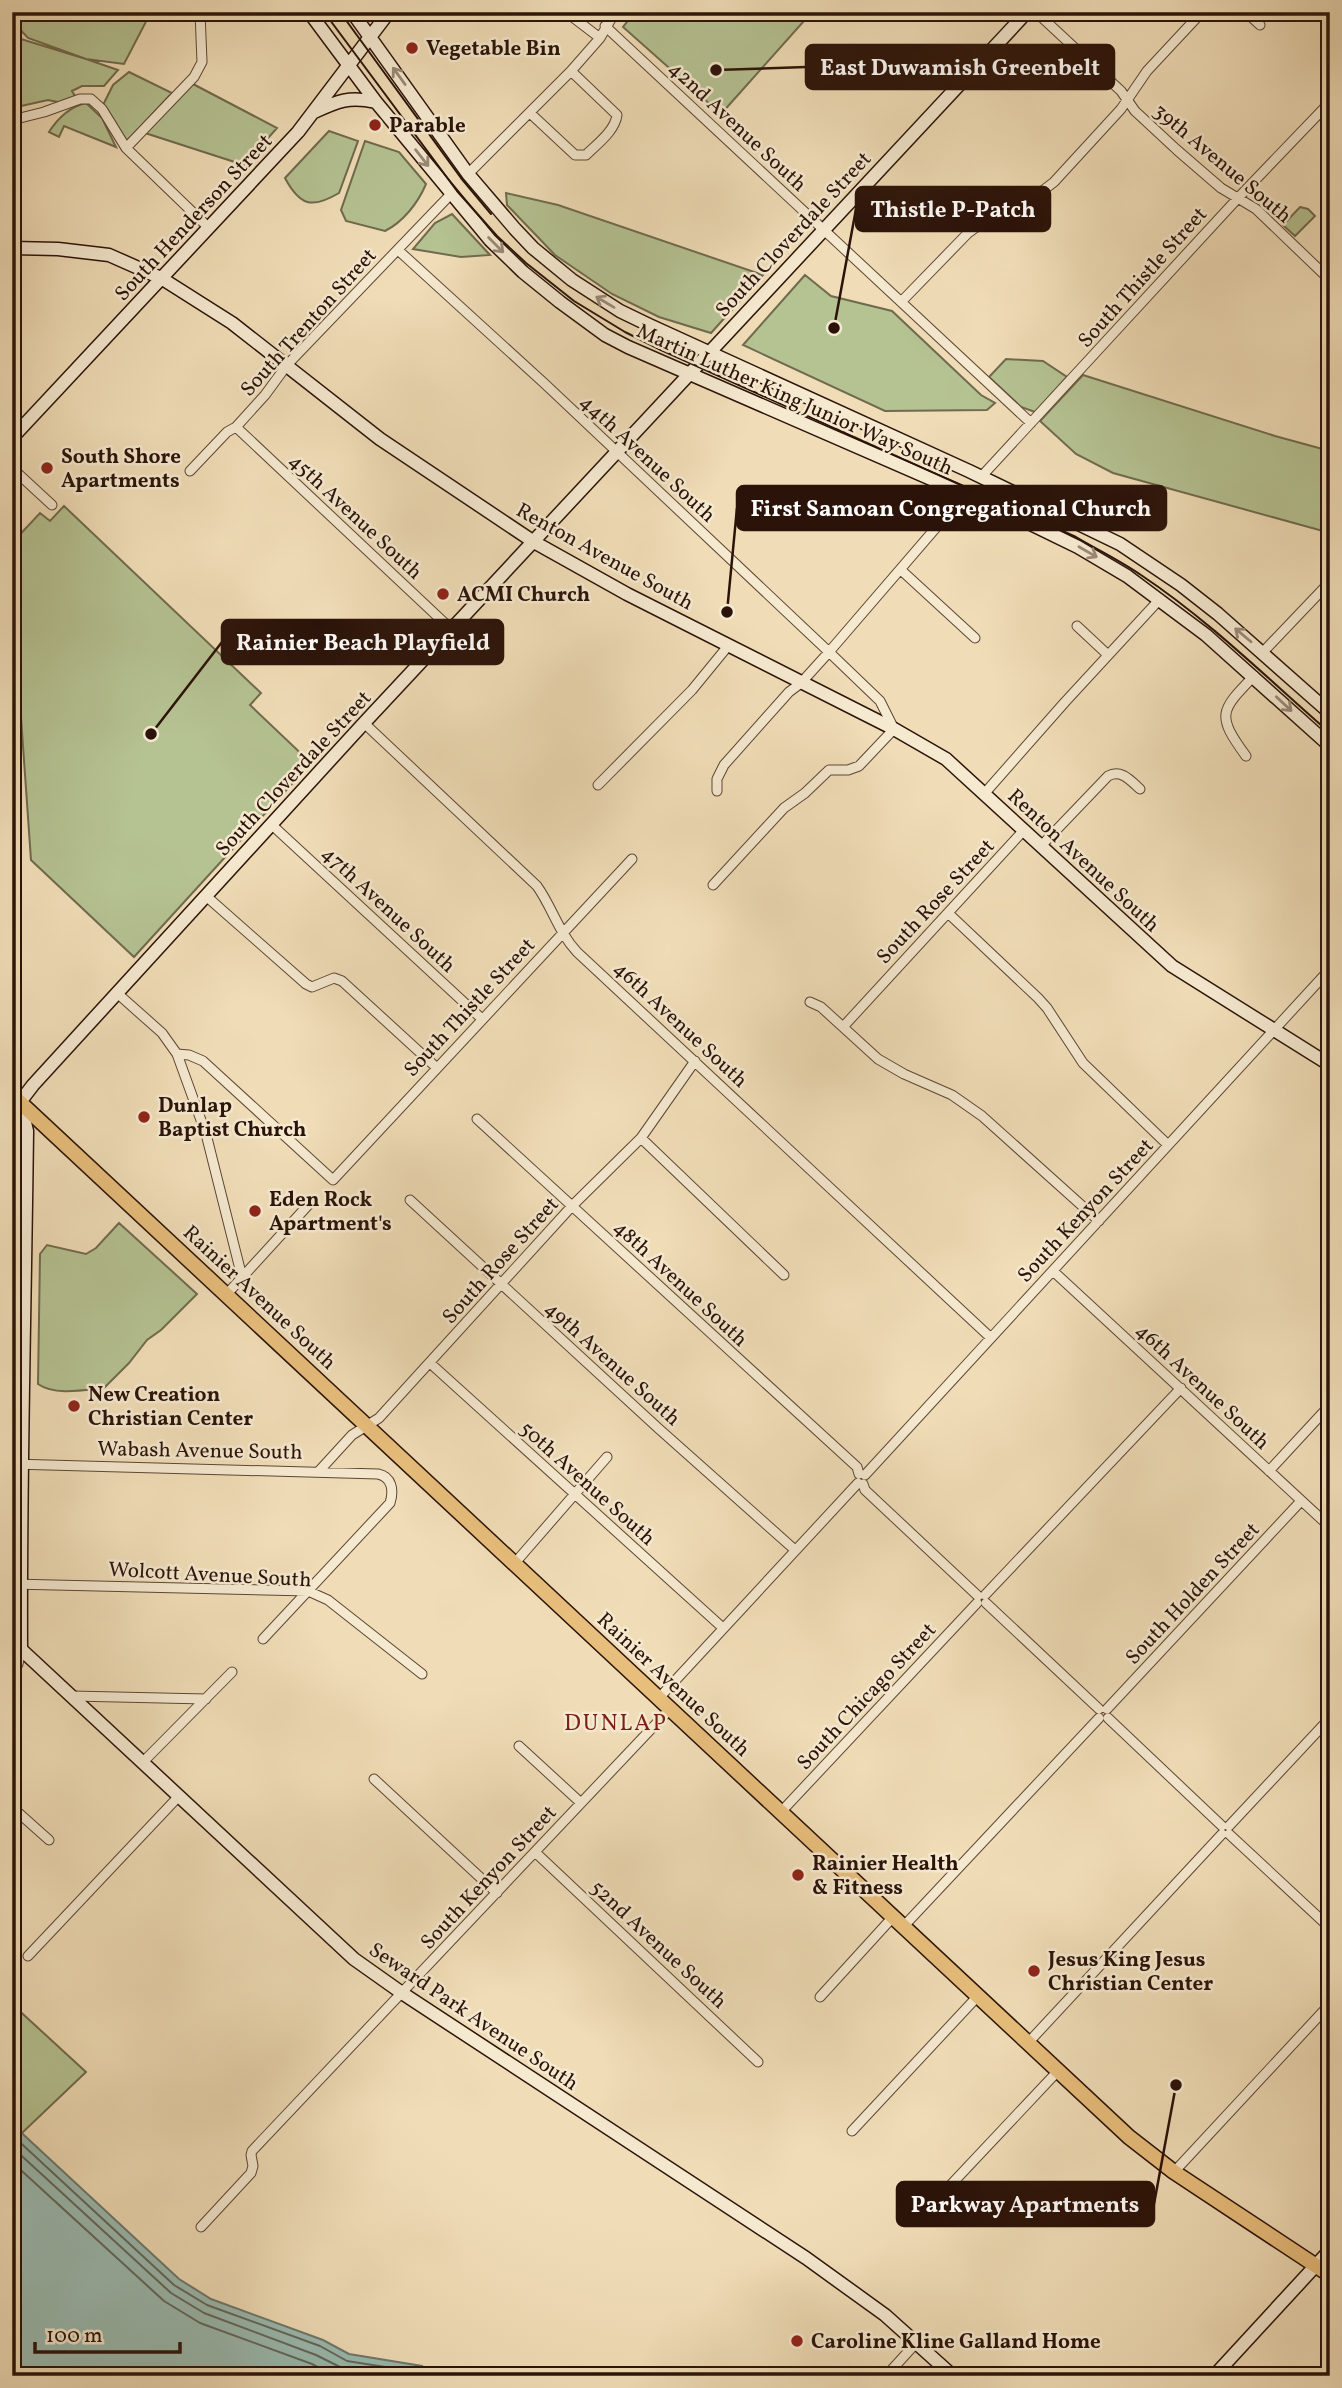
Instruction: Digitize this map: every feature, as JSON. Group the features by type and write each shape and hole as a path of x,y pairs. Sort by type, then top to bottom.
{"main road":[{"name":"Martin Luther King Junior Way South","path":"309,12 348,66 450,194 523,272 567,308 628,347 965,494 1078,547 1160,599 1254,677 1330,746"},
{"name":"Martin Luther King Junior Way South","path":"352,12 468,174 533,248 572,280 620,312 981,477 1120,544 1181,585 1263,652 1330,713"},
{"name":"South Henderson Street","path":"12,438 314,113 389,12"},
{"name":"South Cloverdale Street","path":"16,1098 117,993 364,723 1027,12"},
{"path":"314,113 346,99 376,102"},
{"name":"Renton Avenue South","path":"12,248 58,249 109,255 161,278 232,323 380,439 534,542 627,594 946,758 1172,966 1330,1065"},
{"path":"16,1098 27,1131 18,1403 17,1645"},
{"name":"Rainier Avenue South","path":"16,1098 1137,2144 1174,2172 1330,2275"},
{"name":"Seward Park Avenue South","path":"17,1645 340,1947 402,1993 806,2258 885,2315 953,2376"},
{"path":"1214,2376 1330,2250"}],"street":[{"path":"127,148 194,77 201,66 200,12"},
{"path":"566,12 600,38"},
{"path":"468,174 600,38 615,12"},
{"name":"39th Avenue South","path":"1036,12 1121,91 1135,111 1221,188 1256,209 1330,279"},
{"path":"901,302 968,233 1044,191 1121,109 1147,71 1202,12"},
{"path":"1246,12 1260,25"},
{"name":"42nd Avenue South","path":"606,26 1031,424"},
{"path":"530,113 575,155 586,155 597,144 616,124 617,115 570,71"},
{"path":"12,120 80,99 91,99 102,109 127,148 209,228"},
{"name":"South Thistle Street","path":"981,477 1238,198 1328,106"},
{"name":"South Trenton Street","path":"190,471 227,432 236,428 265,396 287,365 450,194"},
{"name":"44th Avenue South","path":"398,250 880,701 894,729"},
{"name":"45th Avenue South","path":"236,428 452,630"},
{"path":"12,468 52,506"},
{"path":"717,790 717,779 724,765 829,652 965,494"},
{"path":"901,570 975,638"},
{"path":"1263,652 1325,587"},
{"path":"984,794 1160,599"},
{"path":"1077,626 1108,655"},
{"path":"598,785 692,690 728,646"},
{"path":"1245,756 1230,735 1225,717 1231,701 1254,677"},
{"name":"46th Avenue South","path":"364,723 537,886 563,933 577,952 991,1338"},
{"path":"713,885 784,808 829,770 848,770 859,766 894,729"},
{"path":"1041,846 1108,776 1120,774 1140,789"},
{"name":"47th Avenue South","path":"272,825 482,1019"},
{"name":"South Rose Street","path":"844,1027 1024,830"},
{"name":"South Thistle Street","path":"177,1054 203,1061 333,1180 632,859"},
{"path":"206,896 309,986 334,978 342,981 437,1068"},
{"path":"948,913 1038,998 1083,1063 1168,1145"},
{"name":"South Kenyon Street","path":"659,1698 1330,969"},
{"path":"117,993 162,1033 177,1054 206,1134 242,1277"},
{"path":"810,1002 821,1007 888,1066 936,1087 966,1104 1099,1221"},
{"name":"South Rose Street","path":"320,1471 352,1435 379,1418 572,1206 641,1138 695,1061"},
{"name":"48th Avenue South","path":"477,1119 857,1468 865,1490 1330,1928"},
{"path":"641,1138 784,1275"},
{"name":"49th Avenue South","path":"410,1200 795,1550"},
{"path":"226,1295 310,1203"},
{"name":"46th Avenue South","path":"1053,1271 1330,1527"},
{"name":"50th Avenue South","path":"430,1363 723,1628"},
{"name":"South Chicago Street","path":"780,1813 1181,1388"},
{"path":"1269,1471 1330,1405"},
{"path":"514,1564 607,1457"},
{"name":"Wabash Avenue South","path":"17,1464 320,1471 387,1476 392,1491 390,1503 308,1591"},
{"name":"South Holden Street","path":"820,1997 1103,1714 1301,1501"},
{"name":"Wolcott Avenue South","path":"16,1584 308,1591 328,1600 422,1674"},
{"path":"263,1639 308,1591"},
{"path":"12,1675 18,1664 17,1645"},
{"path":"143,1762 232,1672"},
{"path":"72,1696 206,1699"},
{"name":"South Kenyon Street","path":"201,2227 252,2171 253,2151 670,1709"},
{"path":"1027,2044 1330,1718"},
{"path":"519,1746 582,1803"},
{"path":"374,1779 497,1893"},
{"path":"28,1956 179,1796"},
{"path":"12,1807 49,1840"},
{"name":"52nd Avenue South","path":"535,1852 758,2062"},
{"path":"852,2131 977,1997"},
{"path":"1174,2172 1330,2004"},
{"path":"929,2208 1057,2072"},
{"path":"886,2376 917,2342"}],"green space":[{"path":"12,12 151,12 124,64 86,59 28,38 12,21"},
{"path":"635,12 812,12 721,114 623,27"},
{"path":"12,39 21,39 118,70 104,86 82,86 72,91 75,96 63,103 48,100 12,108"},
{"path":"129,72 172,93 127,141 121,136 103,105 113,85"},
{"path":"193,84 277,128 244,165 145,133"},
{"path":"86,103 102,118 116,147 64,126 59,137 49,132 64,114"},
{"path":"329,131 358,141 339,193 321,201 308,202 296,194 285,178"},
{"path":"365,141 399,152 426,184 409,211 398,223 385,231 346,221 341,210"},
{"path":"506,193 558,205 763,275 711,333 659,317 612,294 555,255 507,205"},
{"path":"1300,207 1308,209 1315,216 1295,236 1283,225"},
{"path":"452,214 490,255 461,257 413,249 435,223"},
{"path":"805,275 831,296 892,311 981,395 995,403 987,410 885,411 743,345"},
{"path":"1006,359 1043,361 1067,377 1035,412 1021,407 989,377"},
{"path":"1083,375 1330,451 1330,533 1113,473 1076,454 1040,421"},
{"path":"64,506 261,693 250,705 311,763 134,957 31,860 16,646 12,642 12,543 40,513 50,521"},
{"path":"119,1223 197,1294 161,1330 147,1340 104,1388 70,1391 45,1388 38,1384 40,1254 47,1245 86,1254 96,1248"},
{"path":"12,2004 86,2072 21,2134 12,2132"}],"water":[{"path":"12,2124 179,2279 211,2299 323,2340 349,2354 422,2366 431,2376 12,2376"}],"tram line":[{"path":"324,12 457,191 497,236 574,301 661,350 1076,537 1117,560 1191,611 1330,733"},
{"path":"340,12 461,178 491,214"}],"place":[{"name":"Vegetable Bin","path":"412,48"},
{"name":"East Duwamish Greenbelt","path":"716,70"},
{"name":"Parable","path":"375,125"},
{"name":"Thistle P-Patch","path":"834,328"},
{"name":"South Shore Apartments","path":"47,468"},
{"name":"ACMI Church","path":"443,594"},
{"name":"First Samoan Congregational Church","path":"727,612"},
{"name":"Rainier Beach Playfield","path":"151,734"},
{"name":"Dunlap Baptist Church","path":"144,1117"},
{"name":"Eden Rock Apartment's","path":"255,1211"},
{"name":"New Creation Christian Center","path":"74,1406"},
{"name":"Rainier Health & Fitness","path":"798,1875"},
{"name":"Jesus King Jesus Christian Center","path":"1034,1971"},
{"name":"Parkway Apartments","path":"1176,2085"},
{"name":"Caroline Kline Galland Home","path":"797,2341"}],"district":[{"name":"DUNLAP","path":"616,1722"}]}
